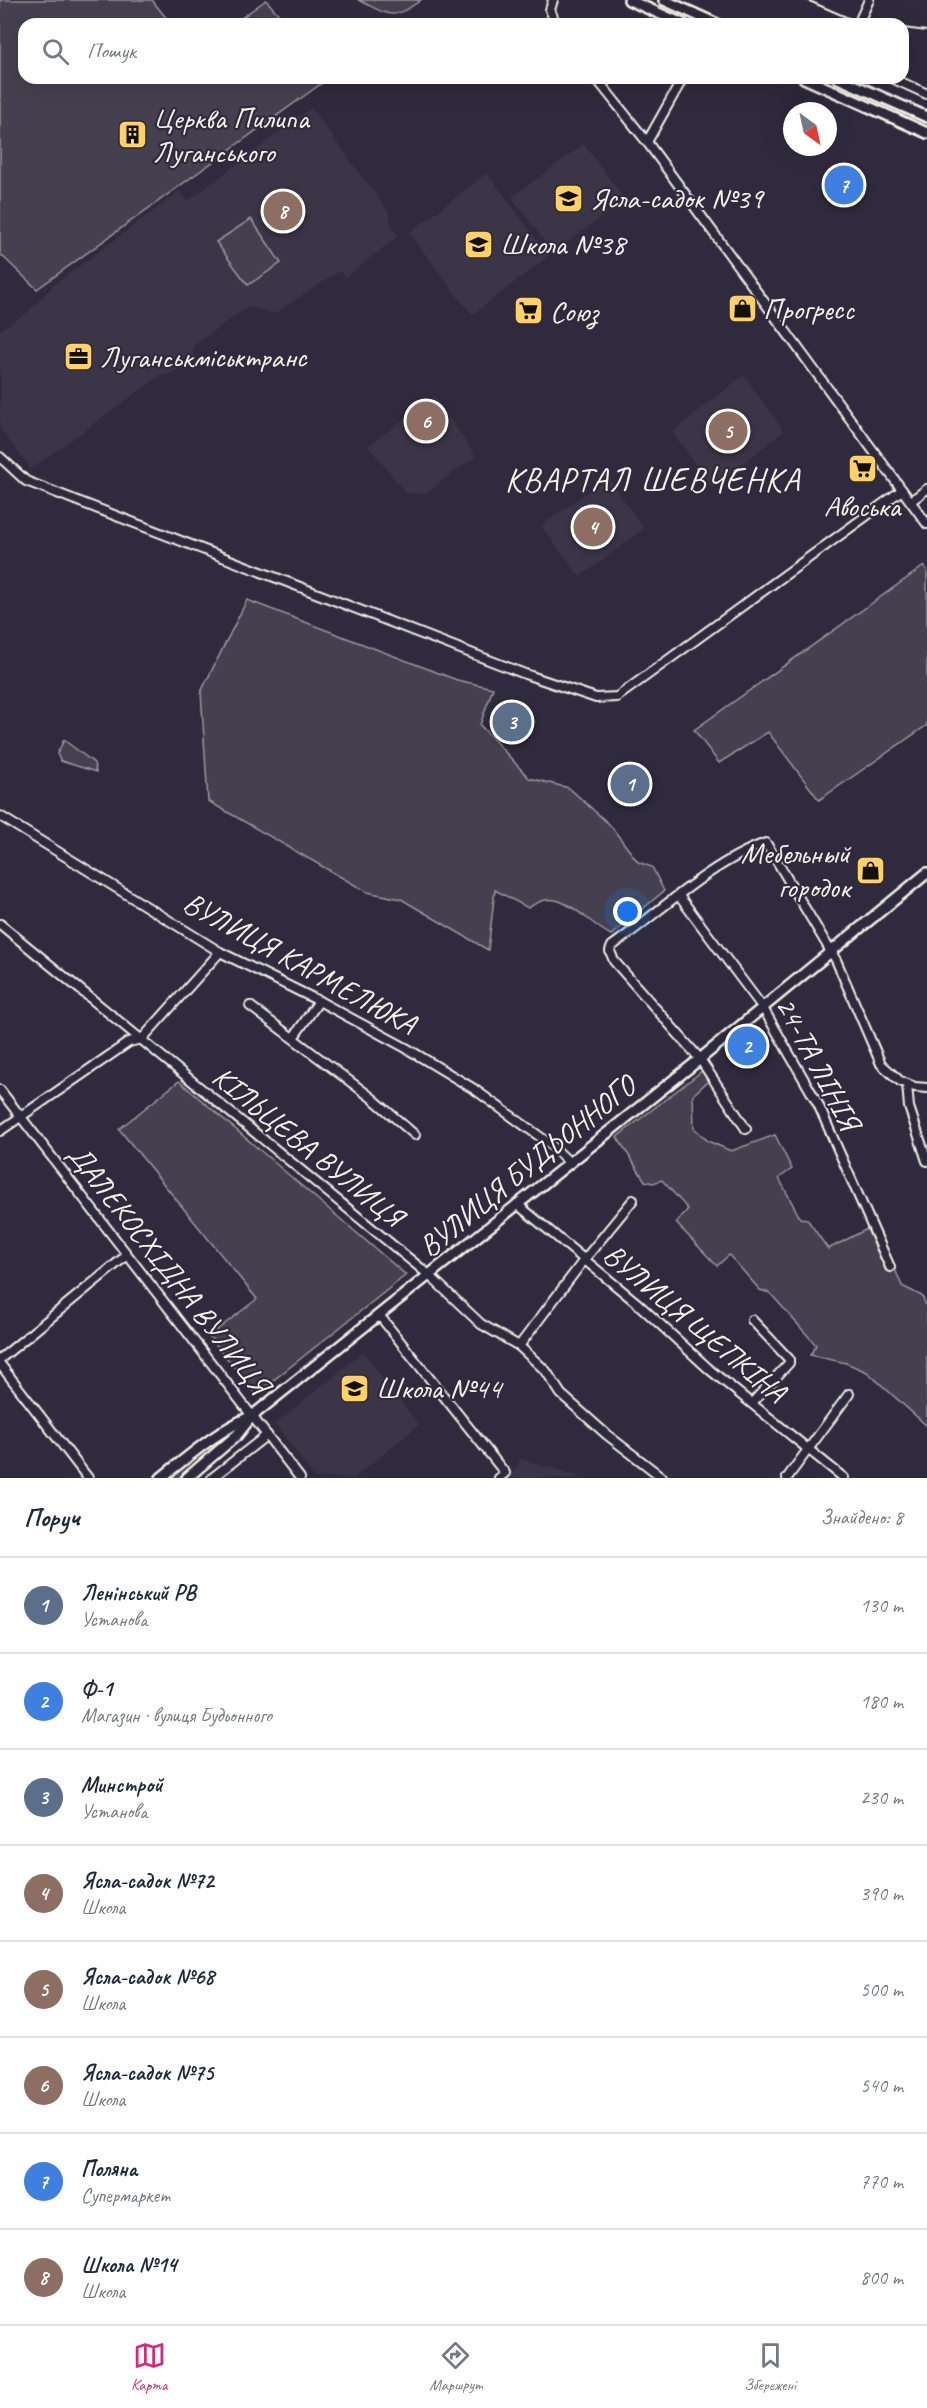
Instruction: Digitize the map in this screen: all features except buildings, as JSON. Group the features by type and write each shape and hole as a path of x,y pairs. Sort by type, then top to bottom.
{"main road":[{"path":"629,0 670,18"},
{"path":"664,0 704,18"},
{"path":"817,84 927,133"},
{"path":"852,84 927,117"},
{"name":"ВУЛИЦЯ БУДЬОННОГО","path":"187,1478 237,1435 252,1416 700,1059 927,873"},
{"name":"ВУЛИЦЯ БУДЬОННОГО","path":"161,1478 207,1442 252,1416"}],"street":[{"path":"553,0 550,10 553,18"},
{"path":"861,18 869,0"},
{"path":"601,84 647,142 927,524"},
{"path":"647,142 680,84"},
{"path":"832,91 835,84"},
{"path":"905,84 927,94"},
{"path":"0,457 32,483 525,674 596,698 617,697 902,490"},
{"path":"910,501 927,489"},
{"name":"ВУЛИЦЯ КАРМЕЛЮКА","path":"0,816 220,952 319,1001 406,1048 474,1089 550,1144 568,1162"},
{"path":"746,1129 700,1059 614,961 610,951 612,946 733,858 766,843 831,953 881,1064 900,1081 927,1088"},
{"name":"24-ТА ЛІНІЯ","path":"679,896 763,1008 818,1104 890,1267"},
{"name":"КІЛЬЦЕВА ВУЛИЦЯ","path":"0,924 429,1275 481,1324 519,1346 546,1371 561,1394 606,1434 663,1478"},
{"path":"0,1131 19,1115 129,1042 142,1039 220,952"},
{"path":"293,1038 319,1001"},
{"path":"250,1006 372,1098 415,1135"},
{"path":"907,1084 909,1107 927,1161"},
{"name":"ДАЛЕКОСХІДНА ВУЛИЦЯ","path":"0,1090 300,1478"},
{"path":"519,1346 633,1200"},
{"name":"ВУЛИЦЯ ЩЕПКІНА","path":"517,1204 844,1478"},
{"path":"0,1359 127,1255"},
{"path":"379,1315 502,1475"},
{"path":"752,1320 789,1359 789,1363 752,1403"},
{"path":"0,1364 88,1478"},
{"path":"787,1478 849,1394"},
{"path":"212,1478 267,1435"}],"shaded area":[{"path":"0,0 152,0 166,18 18,18 18,84 321,84 37,289 0,254"},
{"path":"266,0 282,18 241,18"},
{"path":"358,0 421,0 403,11 390,14"},
{"path":"311,108 389,212 391,225 398,236 346,277 340,271 274,314 249,306 194,345 192,360 171,374 161,375 31,469 0,429 0,330 28,312 54,285 180,191 188,201"},
{"name":"Ясла-садок №39","path":"584,144 625,200 553,253 512,197"},
{"name":"Школа №38","path":"487,173 549,256 472,315 409,233"},
{"path":"251,219 281,263 248,285 216,242"},
{"path":"744,375 784,431 712,488 672,432"},
{"path":"434,396 476,456 425,494 406,493 368,446"},
{"path":"608,477 644,529 580,577 541,526"},
{"path":"924,566 927,570 927,725 819,800 768,732 719,763 694,730"},
{"path":"247,600 457,680 493,688 480,725 529,778 569,788 610,825 638,862 652,867 664,891 611,935 562,902 545,900 528,908 495,890 488,950 401,899 367,892 208,801 201,692"},
{"path":"64,740 94,763 96,772 61,761 57,754"},
{"path":"702,1071 708,1081 693,1095 694,1128 708,1141 731,1151 775,1135 792,1169 779,1178 800,1218 807,1219 828,1249 867,1229 886,1271 895,1269 902,1286 922,1296 927,1308 927,1426 867,1372 846,1363 810,1355 816,1345 770,1293 760,1290 729,1255 717,1266 676,1223 688,1209 662,1180 653,1183 645,1181 617,1137"},
{"path":"179,1081 406,1275 256,1394 209,1336 257,1299 119,1129"},
{"name":"Школа №44","path":"363,1352 419,1425 354,1478 315,1478 275,1424"},
{"path":"237,1426 238,1428 178,1478 168,1478"},
{"path":"521,1459 556,1469 582,1478 509,1478"}],"railway":[{"path":"807,0 848,18"},
{"path":"909,29 927,31"}],"place":[{"name":"Церква Пилипа Луганського","path":"132,135"},
{"name":"Поляна","path":"844,185"},
{"name":"Ясла-садок №39","path":"569,198"},
{"name":"Школа №14","path":"283,211"},
{"name":"Школа №38","path":"479,244"},
{"name":"Прогресс","path":"742,309"},
{"name":"Союз","path":"529,311"},
{"name":"Луганськміськтранс","path":"79,357"},
{"name":"Ясла-садок №75","path":"426,421"},
{"name":"Ясла-садок №68","path":"728,431"},
{"name":"Авоська","path":"862,469"},
{"name":"Ясла-садок №72","path":"593,527"},
{"name":"Минстрой","path":"512,722"},
{"name":"Ленінський РВ","path":"630,784"},
{"name":"Мебельный городок","path":"871,870"},
{"name":"Ф-1","path":"747,1046"},
{"name":"Школа №44","path":"355,1388"}],"district":[{"name":"КВАРТАЛ ШЕВЧЕНКА","path":"653,479"}]}
